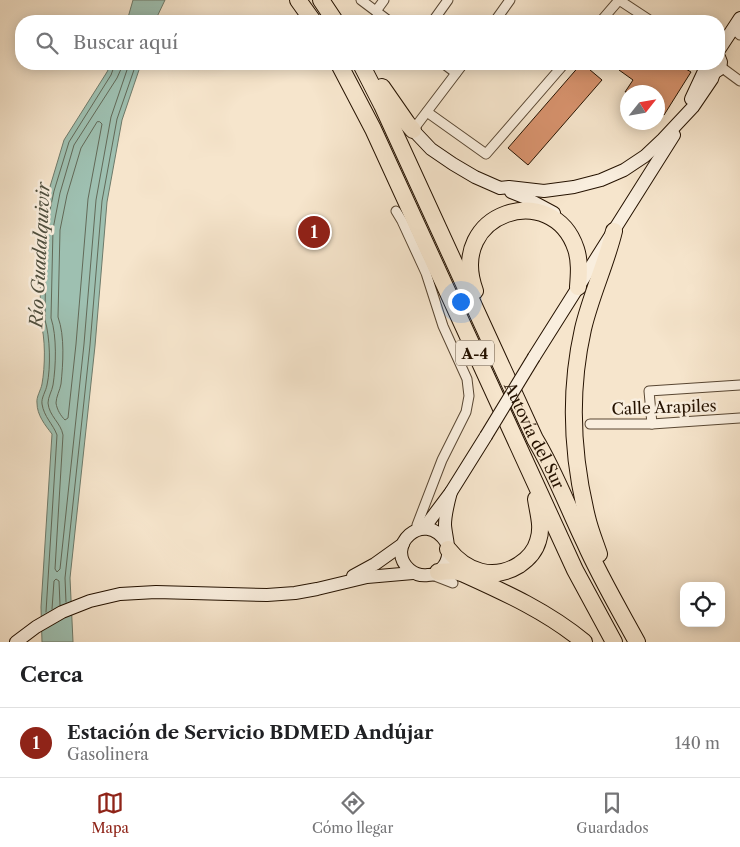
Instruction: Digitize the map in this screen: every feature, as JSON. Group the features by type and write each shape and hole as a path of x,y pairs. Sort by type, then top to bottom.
{"highway":[{"path":"298,0 309,15"},
{"path":"321,0 331,15"},
{"name":"Autovía del Sur","path":"341,70 374,129 575,570 614,642"},
{"name":"Autovía del Sur","path":"366,70 535,439 544,454 608,590 637,642"},
{"path":"368,70 414,130"},
{"path":"544,454 540,436 473,284 470,270 471,256 481,231 491,222 514,211 537,212 561,224 571,237 579,261 582,281"},
{"path":"608,590 603,565 588,519 580,481 575,441 574,404 576,365 583,329 593,292 610,249 614,231"},
{"path":"447,545 462,564 482,572 505,572 525,561 533,552 538,542 540,531 532,477"},
{"path":"440,571 464,574 521,600 551,617 584,642"}],"street":[{"path":"361,0 380,15"},
{"path":"376,12 384,0"},
{"path":"437,15 448,0"},
{"path":"499,15 510,0"},
{"path":"606,15 619,0 642,15"},
{"path":"725,44 740,18"},
{"path":"725,50 739,33"},
{"path":"452,70 456,73"},
{"path":"458,70 414,130 431,149 453,164 475,177 526,198 556,214 567,224 577,238 582,252 582,281"},
{"path":"427,112 486,154 559,70"},
{"path":"420,529 451,492 686,114 688,105 710,70"},
{"path":"724,70 740,81"},
{"path":"500,188 509,187 544,191 574,187 601,180 624,170 645,156 686,114"},
{"path":"396,211 426,273 443,326 467,379 469,396 466,412 442,460 417,526 420,529"},
{"path":"652,424 649,391 740,384"},
{"name":"Calle Arapiles","path":"590,424 652,424 740,418"},
{"path":"16,642 36,627 62,612 105,597 137,593 267,595 295,593 367,577 413,573 426,576 440,571 447,562 449,555 445,524 451,492"},
{"path":"413,573 404,563 402,557 403,544 411,533 420,529 431,529 443,536 447,545"},
{"path":"339,583 376,564 403,544"}],"water":[{"path":"133,0 165,0 158,15 129,15"},
{"path":"108,70 139,70 122,120 107,202 95,346 70,578 73,642 42,642 41,607 52,434 40,416 37,407 44,361 44,343 40,321 41,228 49,190 64,140"}],"building":[{"path":"576,70 590,70 602,80 528,165 508,148"},
{"path":"619,70 688,70 691,72 665,113 665,85 630,85 633,80"},
{"path":"321,225 324,233 307,239 303,231"}],"place":[{"name":"Estación de Servicio BDMED Andújar","path":"314,232"}],"water label":[{"name":"Río Guadalquivir","path":"40,255"}]}
